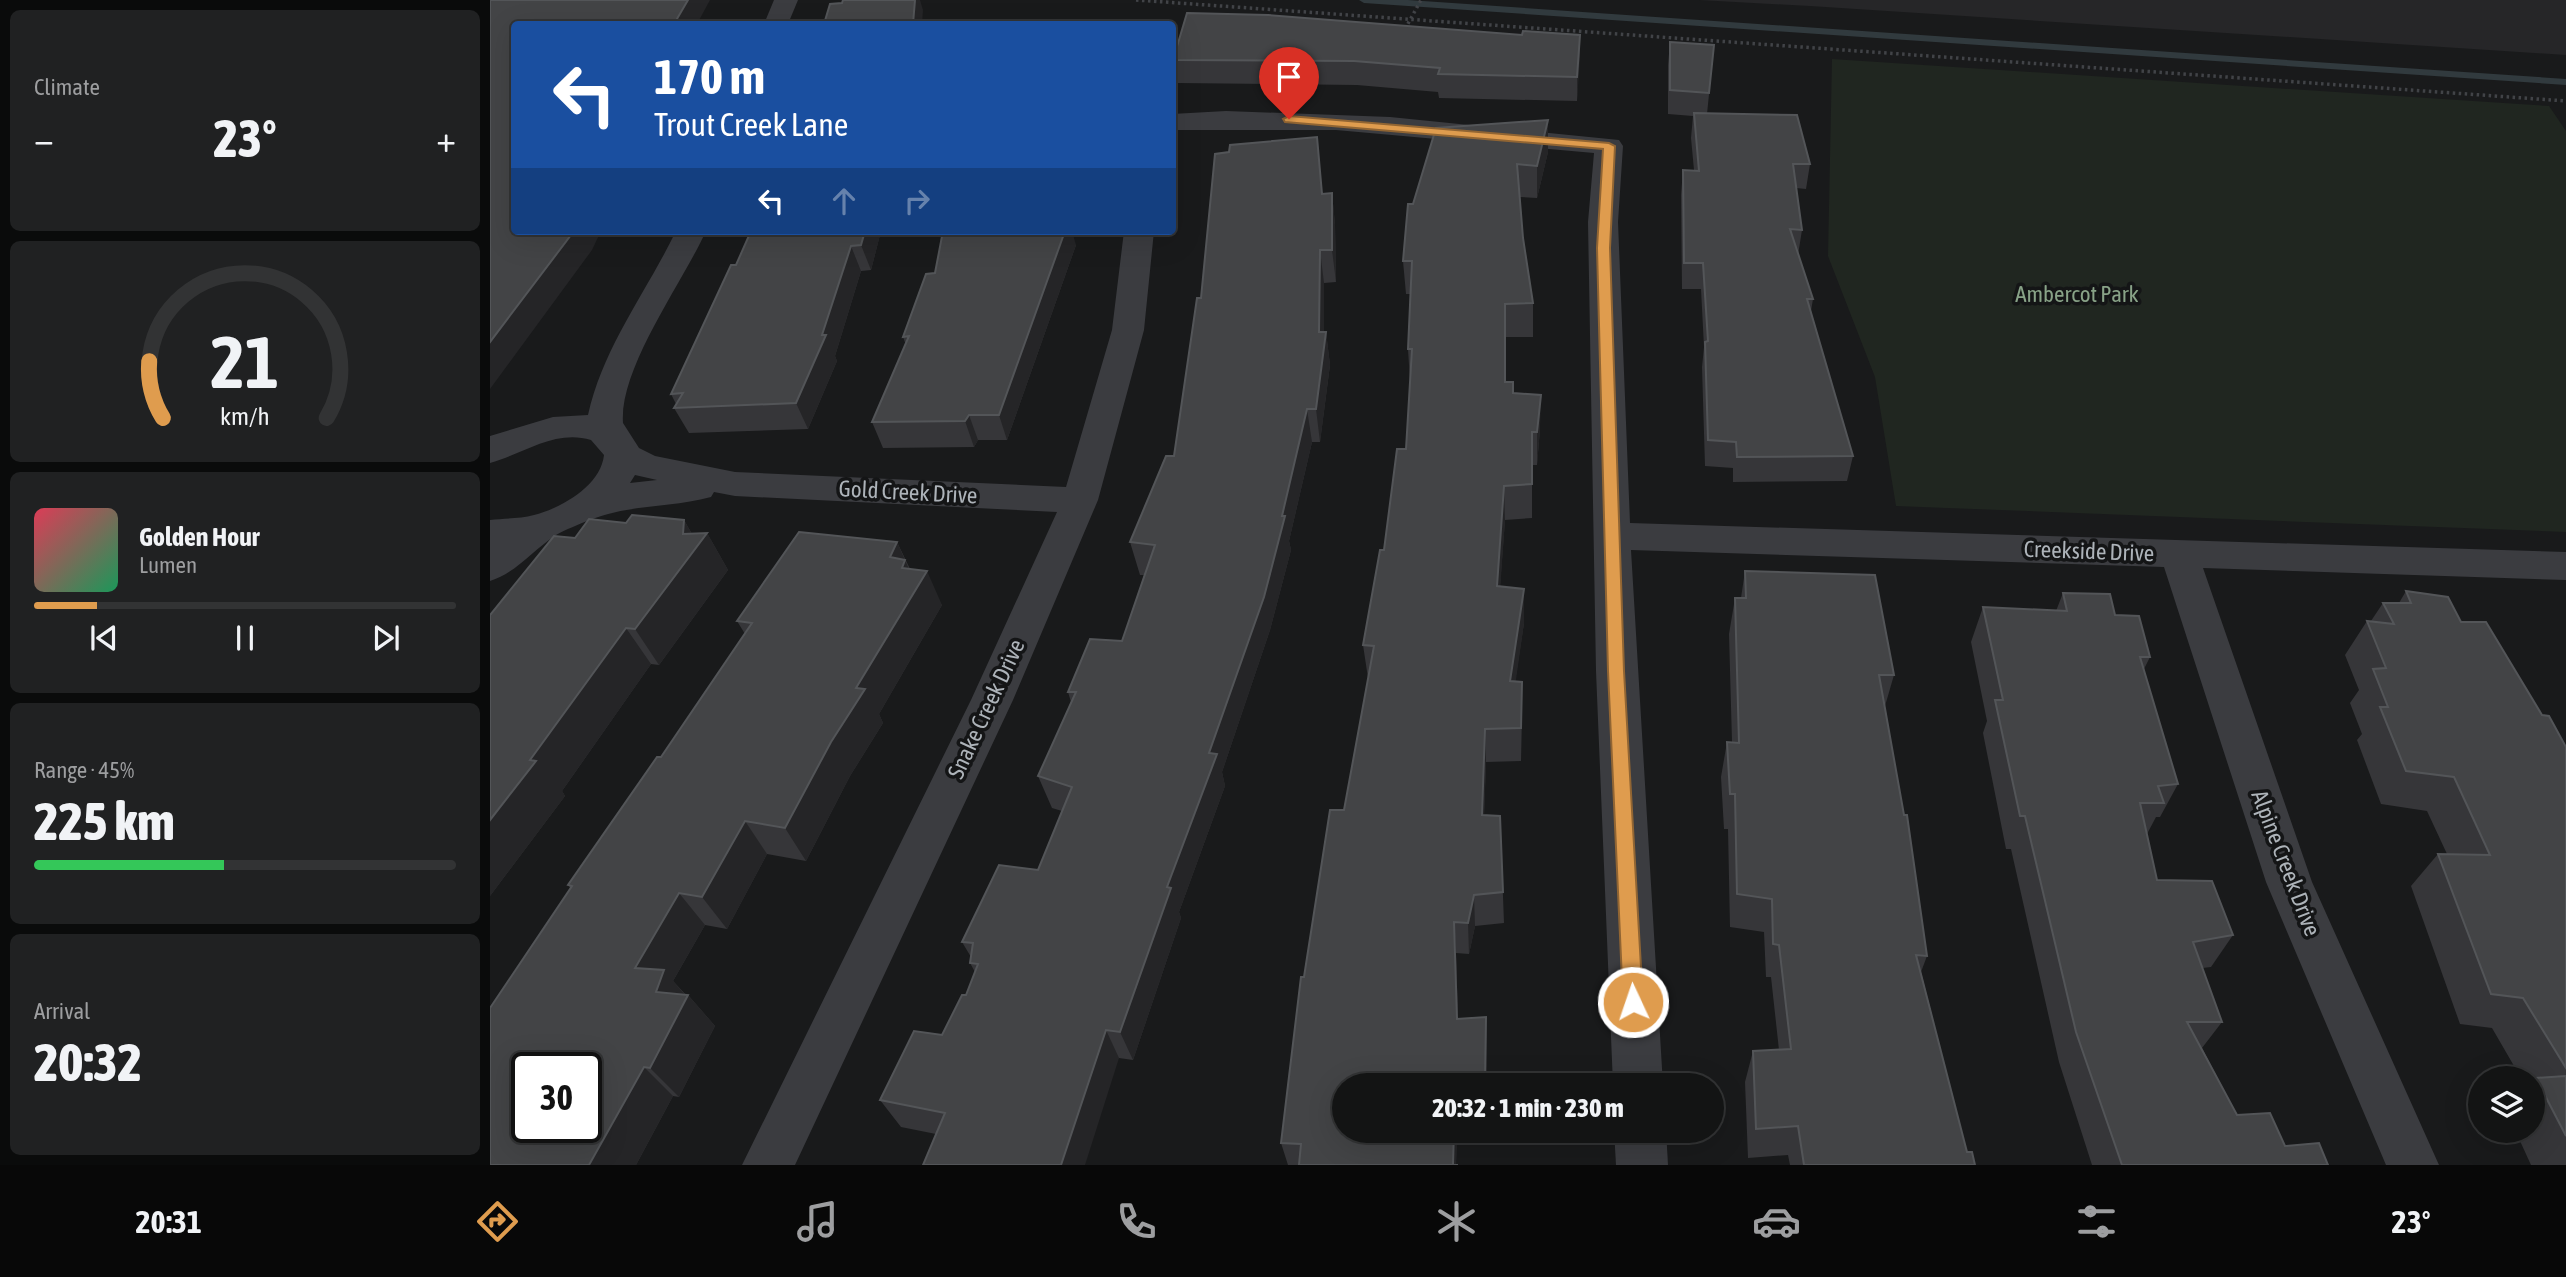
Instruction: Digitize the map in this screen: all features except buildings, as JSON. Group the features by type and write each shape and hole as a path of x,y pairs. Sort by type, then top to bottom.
{"street":[{"path":"777,21 786,0"},
{"path":"1176,122 1235,117 1316,120 1609,146 1603,222 1612,536 1636,1073"},
{"path":"490,567 515,545 602,493 615,478 621,463 617,444 608,432 605,415 622,361 689,235"},
{"name":"Snake Creek Drive","path":"768,1165 992,700 1080,500 1128,330 1139,235"},
{"path":"504,443 559,416 622,361"},
{"name":"Gold Creek Drive","path":"504,443 574,426 592,428 617,444 626,456 646,466 735,484 1080,500"},
{"name":"Gold Creek Drive","path":"563,518 629,496 735,484"},
{"path":"490,533 531,529 563,518"},
{"name":"Creekside Drive","path":"1612,536 2566,566"},
{"name":"Alpine Creek Drive","path":"2179,554 2289,882 2413,1165"},
{"path":"1641,1143 1642,1165"}],"path":[{"path":"1136,0 2566,101"},
{"path":"1404,31 1421,0"}],"shaded area":[{"path":"1699,0 2566,0 2566,55 1810,6"}],"green space":[{"name":"Ambercot Park","path":"1832,59 2549,106 2566,131 2566,532 1896,506 1875,377 1828,256"}],"waterway":[{"path":"1364,0 2566,82"}],"route":[{"path":"1289,119 1609,146 1603,248 1616,671 1633,1002"}]}
